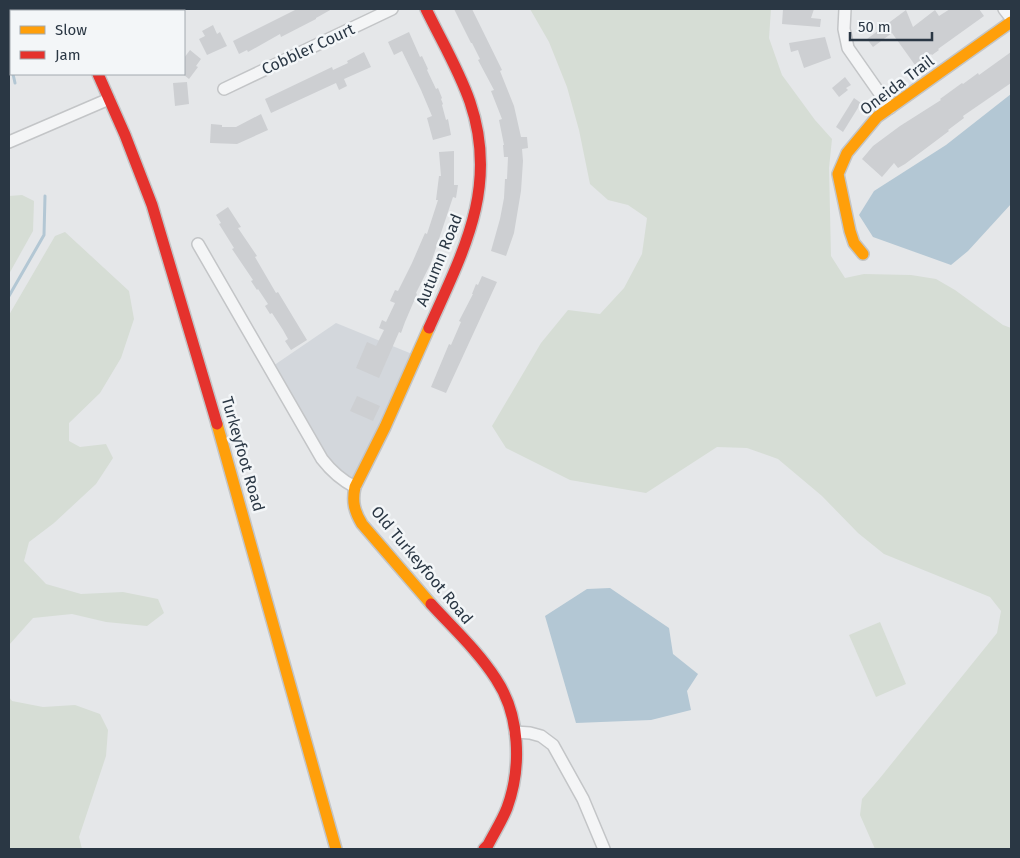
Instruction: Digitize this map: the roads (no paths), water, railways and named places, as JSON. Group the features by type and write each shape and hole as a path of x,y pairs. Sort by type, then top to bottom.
{"street":[{"name":"Cobbler Court","path":"224,89 392,9"},
{"name":"Autumn Road","path":"355,487 390,416 467,240 478,200 480,166 478,133 463,86 426,9"},
{"path":"845,9 844,29 848,48 890,108"},
{"path":"1004,9 1011,18"},
{"name":"Oneida Trail","path":"863,254 854,242 850,231 838,174 847,153 868,126 890,108 1011,22"},
{"name":"Turkeyfoot Road","path":"98,75 152,205 232,475 336,849"},
{"path":"9,142 109,98"},
{"path":"198,244 322,459 333,473 355,487"},
{"name":"Old Turkeyfoot Road","path":"355,487 352,499 353,509 366,528 416,588 479,656 497,681 508,703 515,732 516,757 509,802 488,845 484,849"},
{"path":"515,732 536,734 554,745 583,799 604,849"}],"water":[{"path":"1011,94 1011,204 968,251 951,265 873,237 859,215 874,191 946,145"},
{"path":"610,588 669,628 673,654 698,674 687,691 691,710 651,720 576,723 545,616 587,589"}],"waterway":[{"path":"9,58 10,63"},
{"path":"13,75 15,83"},
{"path":"9,296 44,235 45,196"}]}
